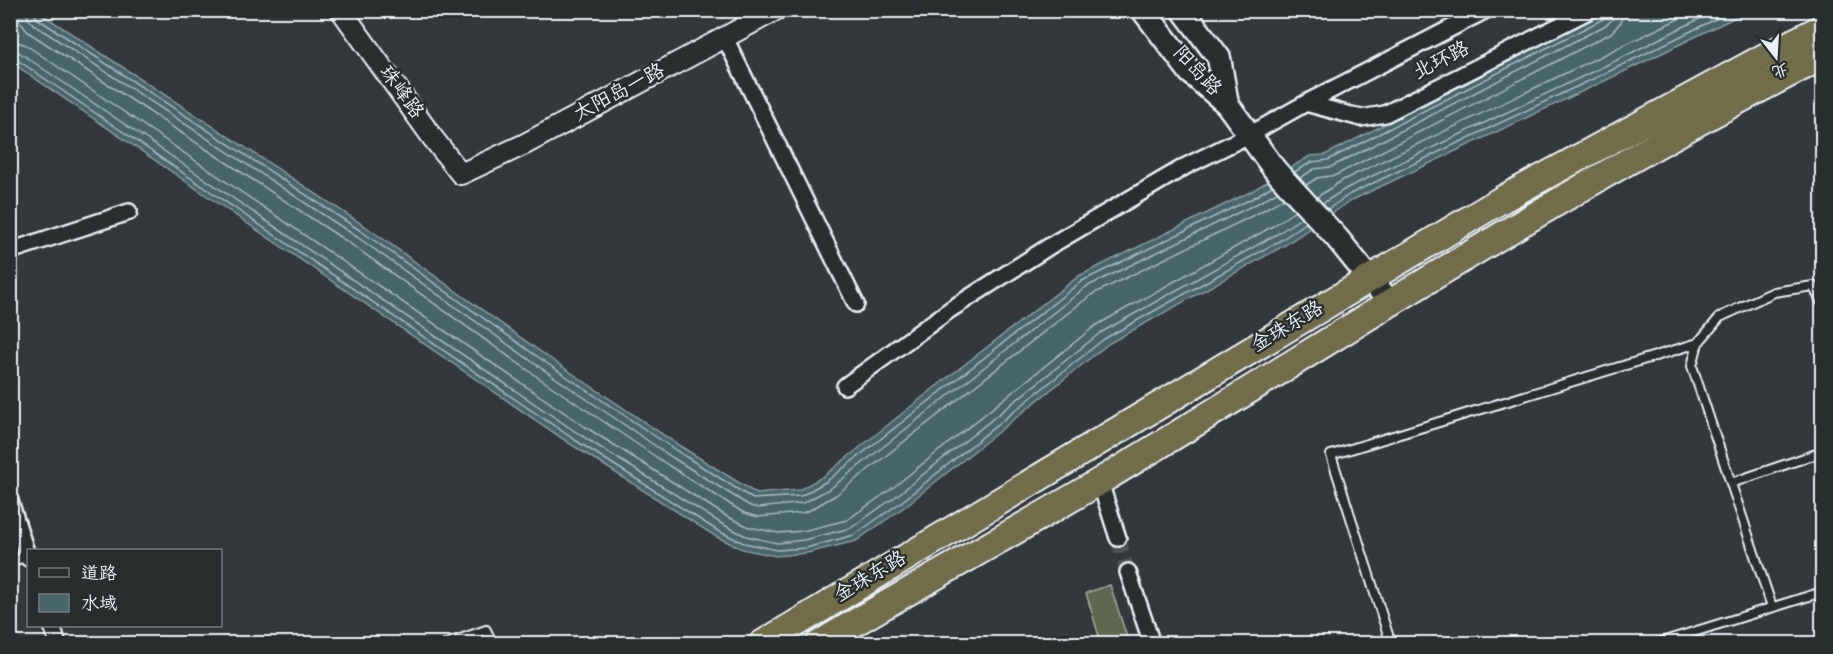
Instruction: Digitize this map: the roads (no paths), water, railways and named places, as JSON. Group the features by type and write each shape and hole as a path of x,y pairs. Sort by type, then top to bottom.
{"highway":[{"name":"金珠东路","path":"762,644 1501,200 1822,28"},
{"name":"金珠东路","path":"819,644 1100,482 1541,212 1749,94 1822,57"}],"main road":[{"name":"阳岛路","path":"1143,10 1191,73 1227,104 1275,170 1338,238 1391,303"},
{"name":"阳岛路","path":"1183,10 1219,58 1227,104"}],"street":[{"name":"珠峰路","path":"341,10 461,174"},
{"name":"太阳岛一路","path":"461,174 525,144 776,10"},
{"path":"845,386 951,309 1053,244 1186,166 1486,10"},
{"name":"北环路","path":"1306,103 1361,118 1385,114 1590,10"},
{"path":"725,38 856,304"},
{"path":"10,250 129,212"},
{"path":"1100,482 1118,538"},
{"path":"10,501 27,554"},
{"path":"1128,572 1152,644"},
{"path":"52,627 58,644"}],"lane":[{"path":"1772,608 1692,366 1698,343 1720,317 1774,292 1813,286 1822,303"},
{"path":"1391,644 1331,455 1698,343"},
{"path":"1734,482 1822,452"},
{"path":"10,562 27,557"},
{"path":"1655,644 1822,592"},
{"path":"446,644 486,630 493,644"}],"water":[{"path":"10,11 37,11 365,226 548,357 680,446 757,494 799,490 824,476 1079,276 1250,192 1310,156 1325,155 1605,11 1748,11 1352,200 1285,245 1108,344 903,508 856,541 807,553 776,556 742,549 715,536 572,445 11,62"}],"tunnel":[{"path":"1118,538 1128,572"}]}
